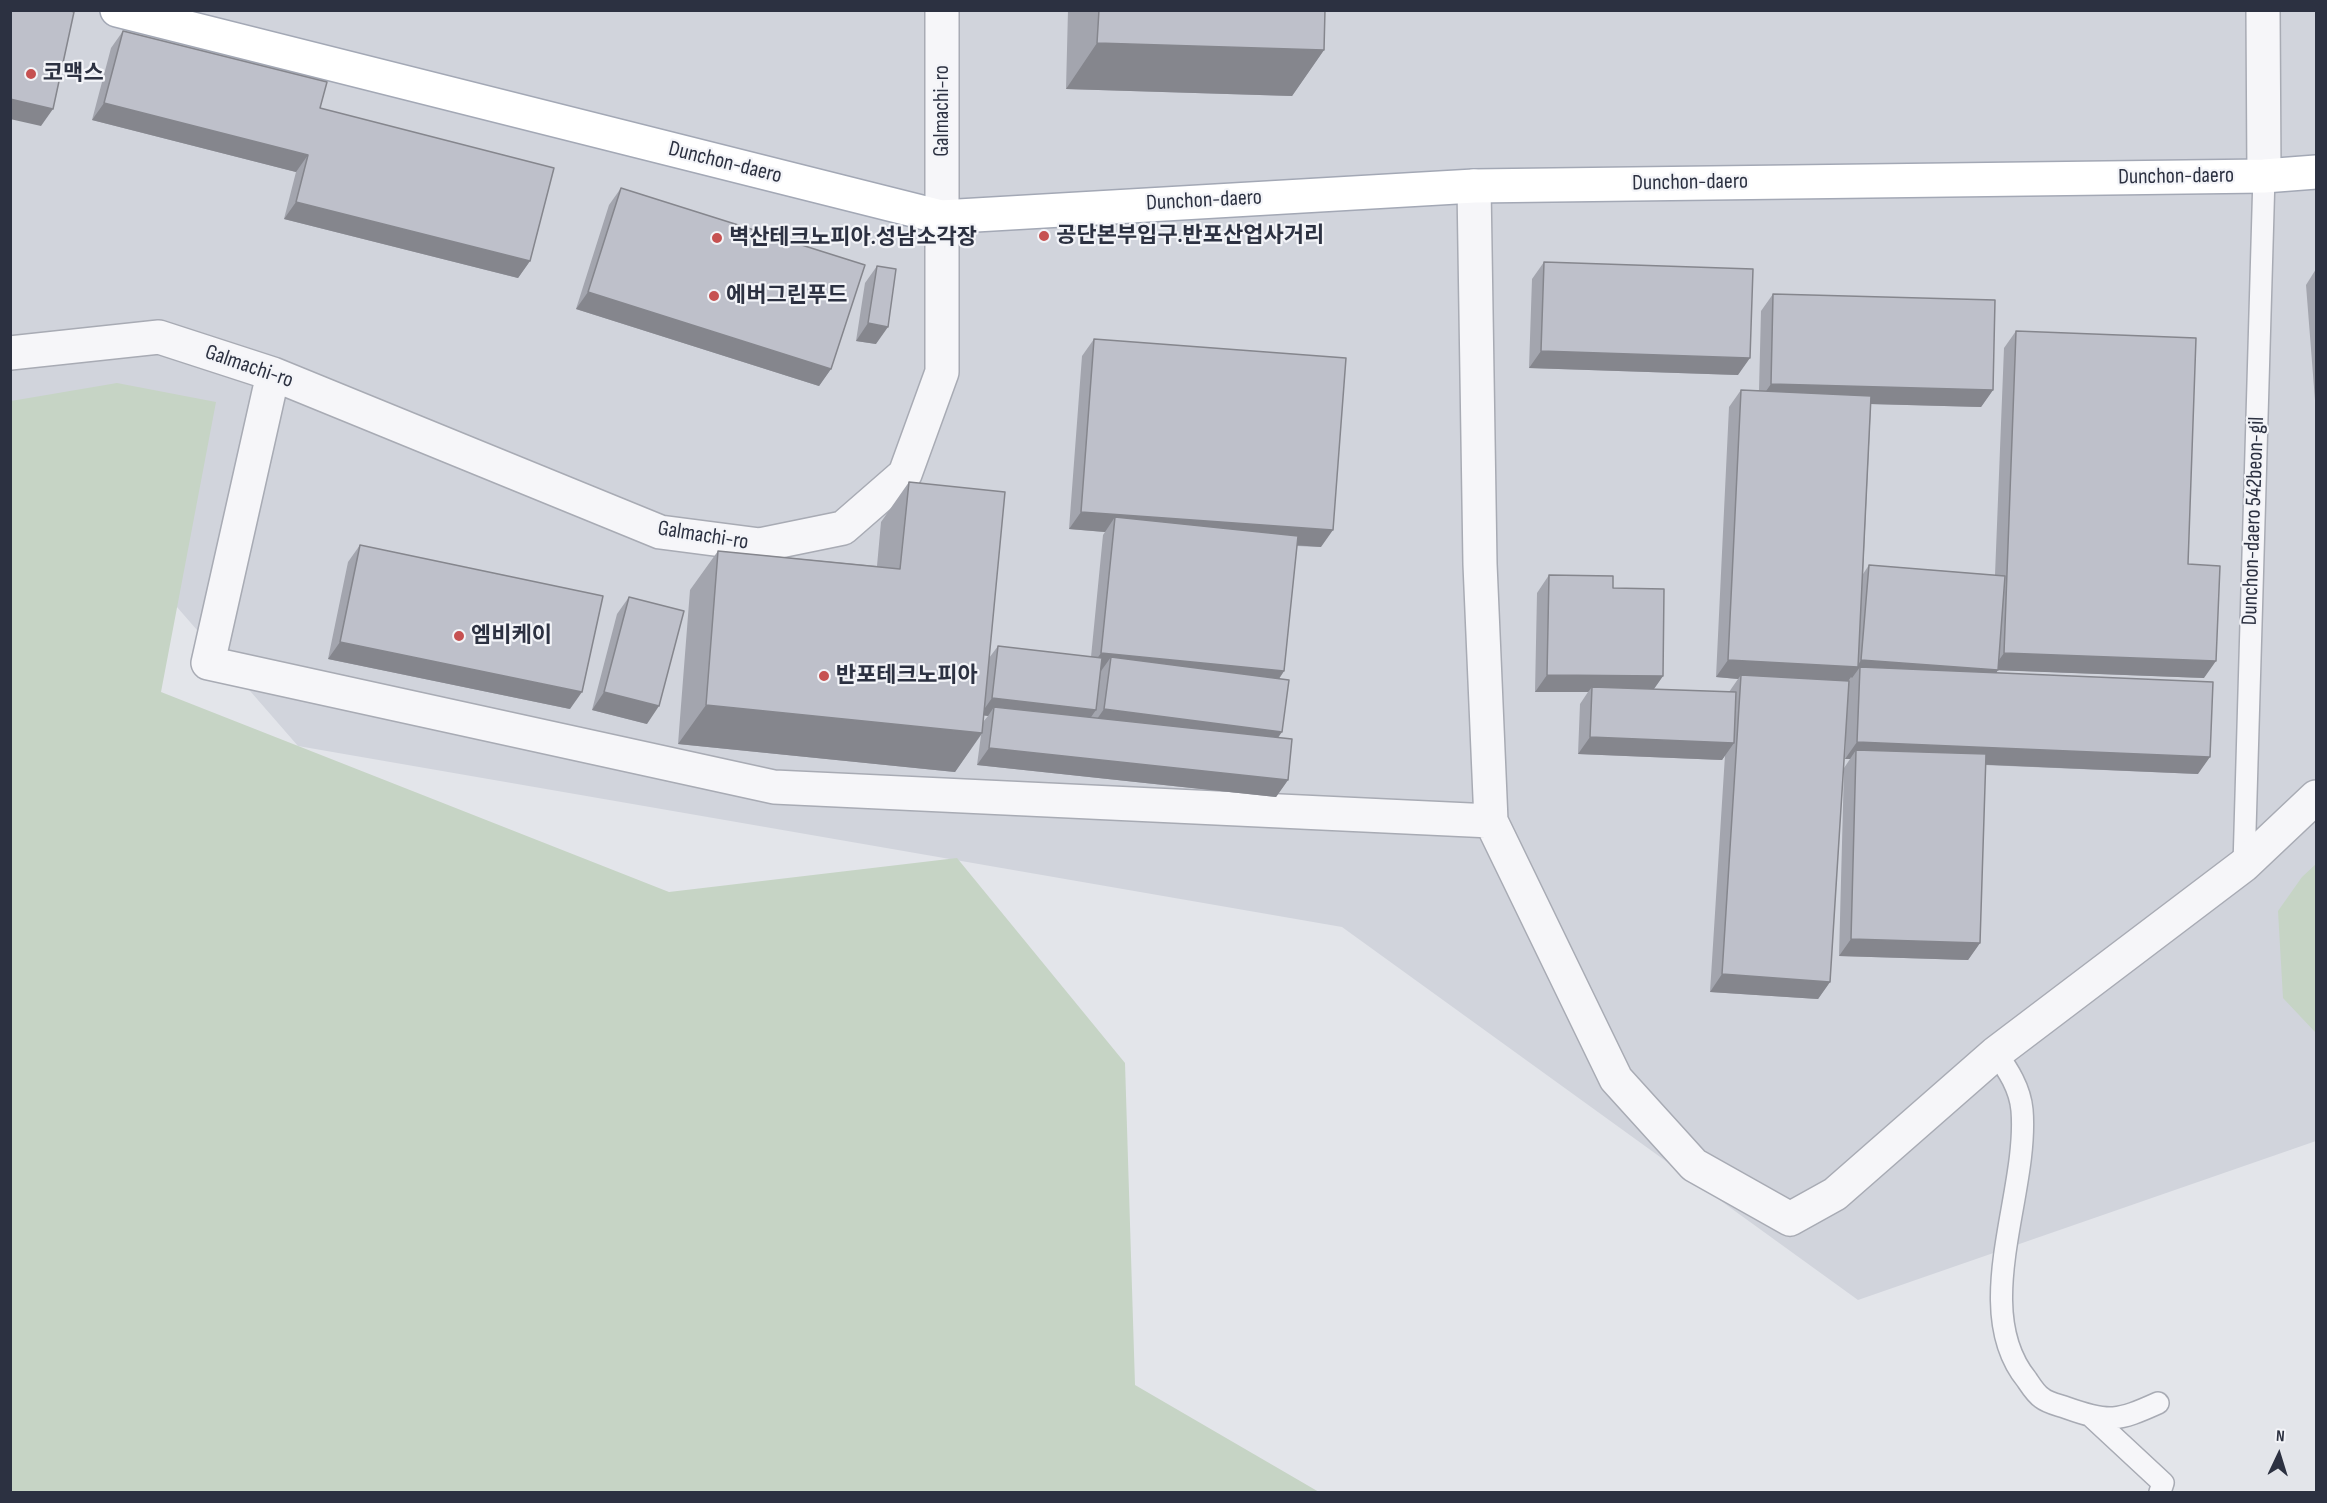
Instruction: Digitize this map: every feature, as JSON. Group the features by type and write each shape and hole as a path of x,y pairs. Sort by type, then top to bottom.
{"main road":[{"name":"Dunchon-daero","path":"117,10 941,217 1474,186 2264,176 2316,172"}],"street":[{"name":"Galmachi-ro","path":"10,353 159,337 273,374 660,532 760,545 843,528 905,474 942,372 942,10"},
{"path":"2263,10 2264,176"},
{"path":"1474,186 1480,564 1491,821 1617,1079 1694,1165 1790,1219 1835,1194 1996,1053 2244,865 2316,796"},
{"path":"273,374 208,663 774,787 1491,821"}],"lane":[{"name":"Dunchon-daero 542beon-gil","path":"2244,865 2264,176"},
{"path":"1996,1053 2013,1078 2022,1109 2020,1164 2001,1292 2002,1324 2019,1371 2041,1398 2092,1417 2124,1418 2158,1403"},
{"path":"2092,1417 2163,1483 2160,1492"}],"shaded area":[{"path":"11,11 2316,11 2316,1141 1858,1300 1342,927 298,746 62,475 11,490"}],"green space":[{"path":"117,383 216,402 161,692 669,892 957,858 1125,1063 1135,1385 1319,1492 11,1492 11,401"},
{"path":"2316,864 2316,1033 2283,998 2278,911 2302,877"}],"building":[{"name":"코맥스","path":"10,10 68,10 74,12 53,109 10,99"},
{"path":"1099,10 1325,10 1324,50 1097,43"},
{"path":"123,31 327,82 320,108 554,168 530,261 296,202 308,155 104,103"},
{"name":"에버그린푸드","path":"621,188 865,265 831,369 588,292"},
{"path":"1544,262 1753,269 1750,358 1541,351"},
{"path":"877,266 896,269 888,327 868,323"},
{"path":"1773,294 1995,300 1993,390 1771,384"},
{"path":"2016,331 2196,338 2188,564 2220,566 2216,661 2004,653"},
{"path":"1094,339 1346,358 1333,530 1081,512"},
{"path":"1741,390 1871,396 1858,667 1728,660"},
{"name":"반포테크노피아","path":"909,482 1005,492 982,733 706,705 718,551 900,569"},
{"path":"1115,517 1298,536 1284,671 1101,653"},
{"name":"엠비케이","path":"360,545 603,596 582,692 340,642"},
{"path":"1869,565 2005,576 1998,670 1861,660"},
{"path":"1549,575 1613,576 1613,588 1664,589 1663,676 1547,675"},
{"path":"629,597 684,611 659,706 604,692"},
{"path":"998,646 1102,658 1096,710 992,698"},
{"path":"1111,657 1289,680 1282,732 1104,709"},
{"path":"1860,667 2213,682 2210,757 1857,742"},
{"path":"1741,675 1849,681 1830,982 1722,974"},
{"path":"1592,687 1736,692 1734,743 1590,737"},
{"path":"994,707 1292,739 1288,780 989,748"},
{"path":"1856,750 1986,754 1980,943 1851,939"}],"place":[{"name":"코맥스","path":"31,74"},
{"name":"공단본부입구.반포산업사거리","path":"1044,236"},
{"name":"벽산테크노피아.성남소각장","path":"717,238"},
{"name":"에버그린푸드","path":"714,296"},
{"name":"엠비케이","path":"459,636"},
{"name":"반포테크노피아","path":"824,676"}]}
